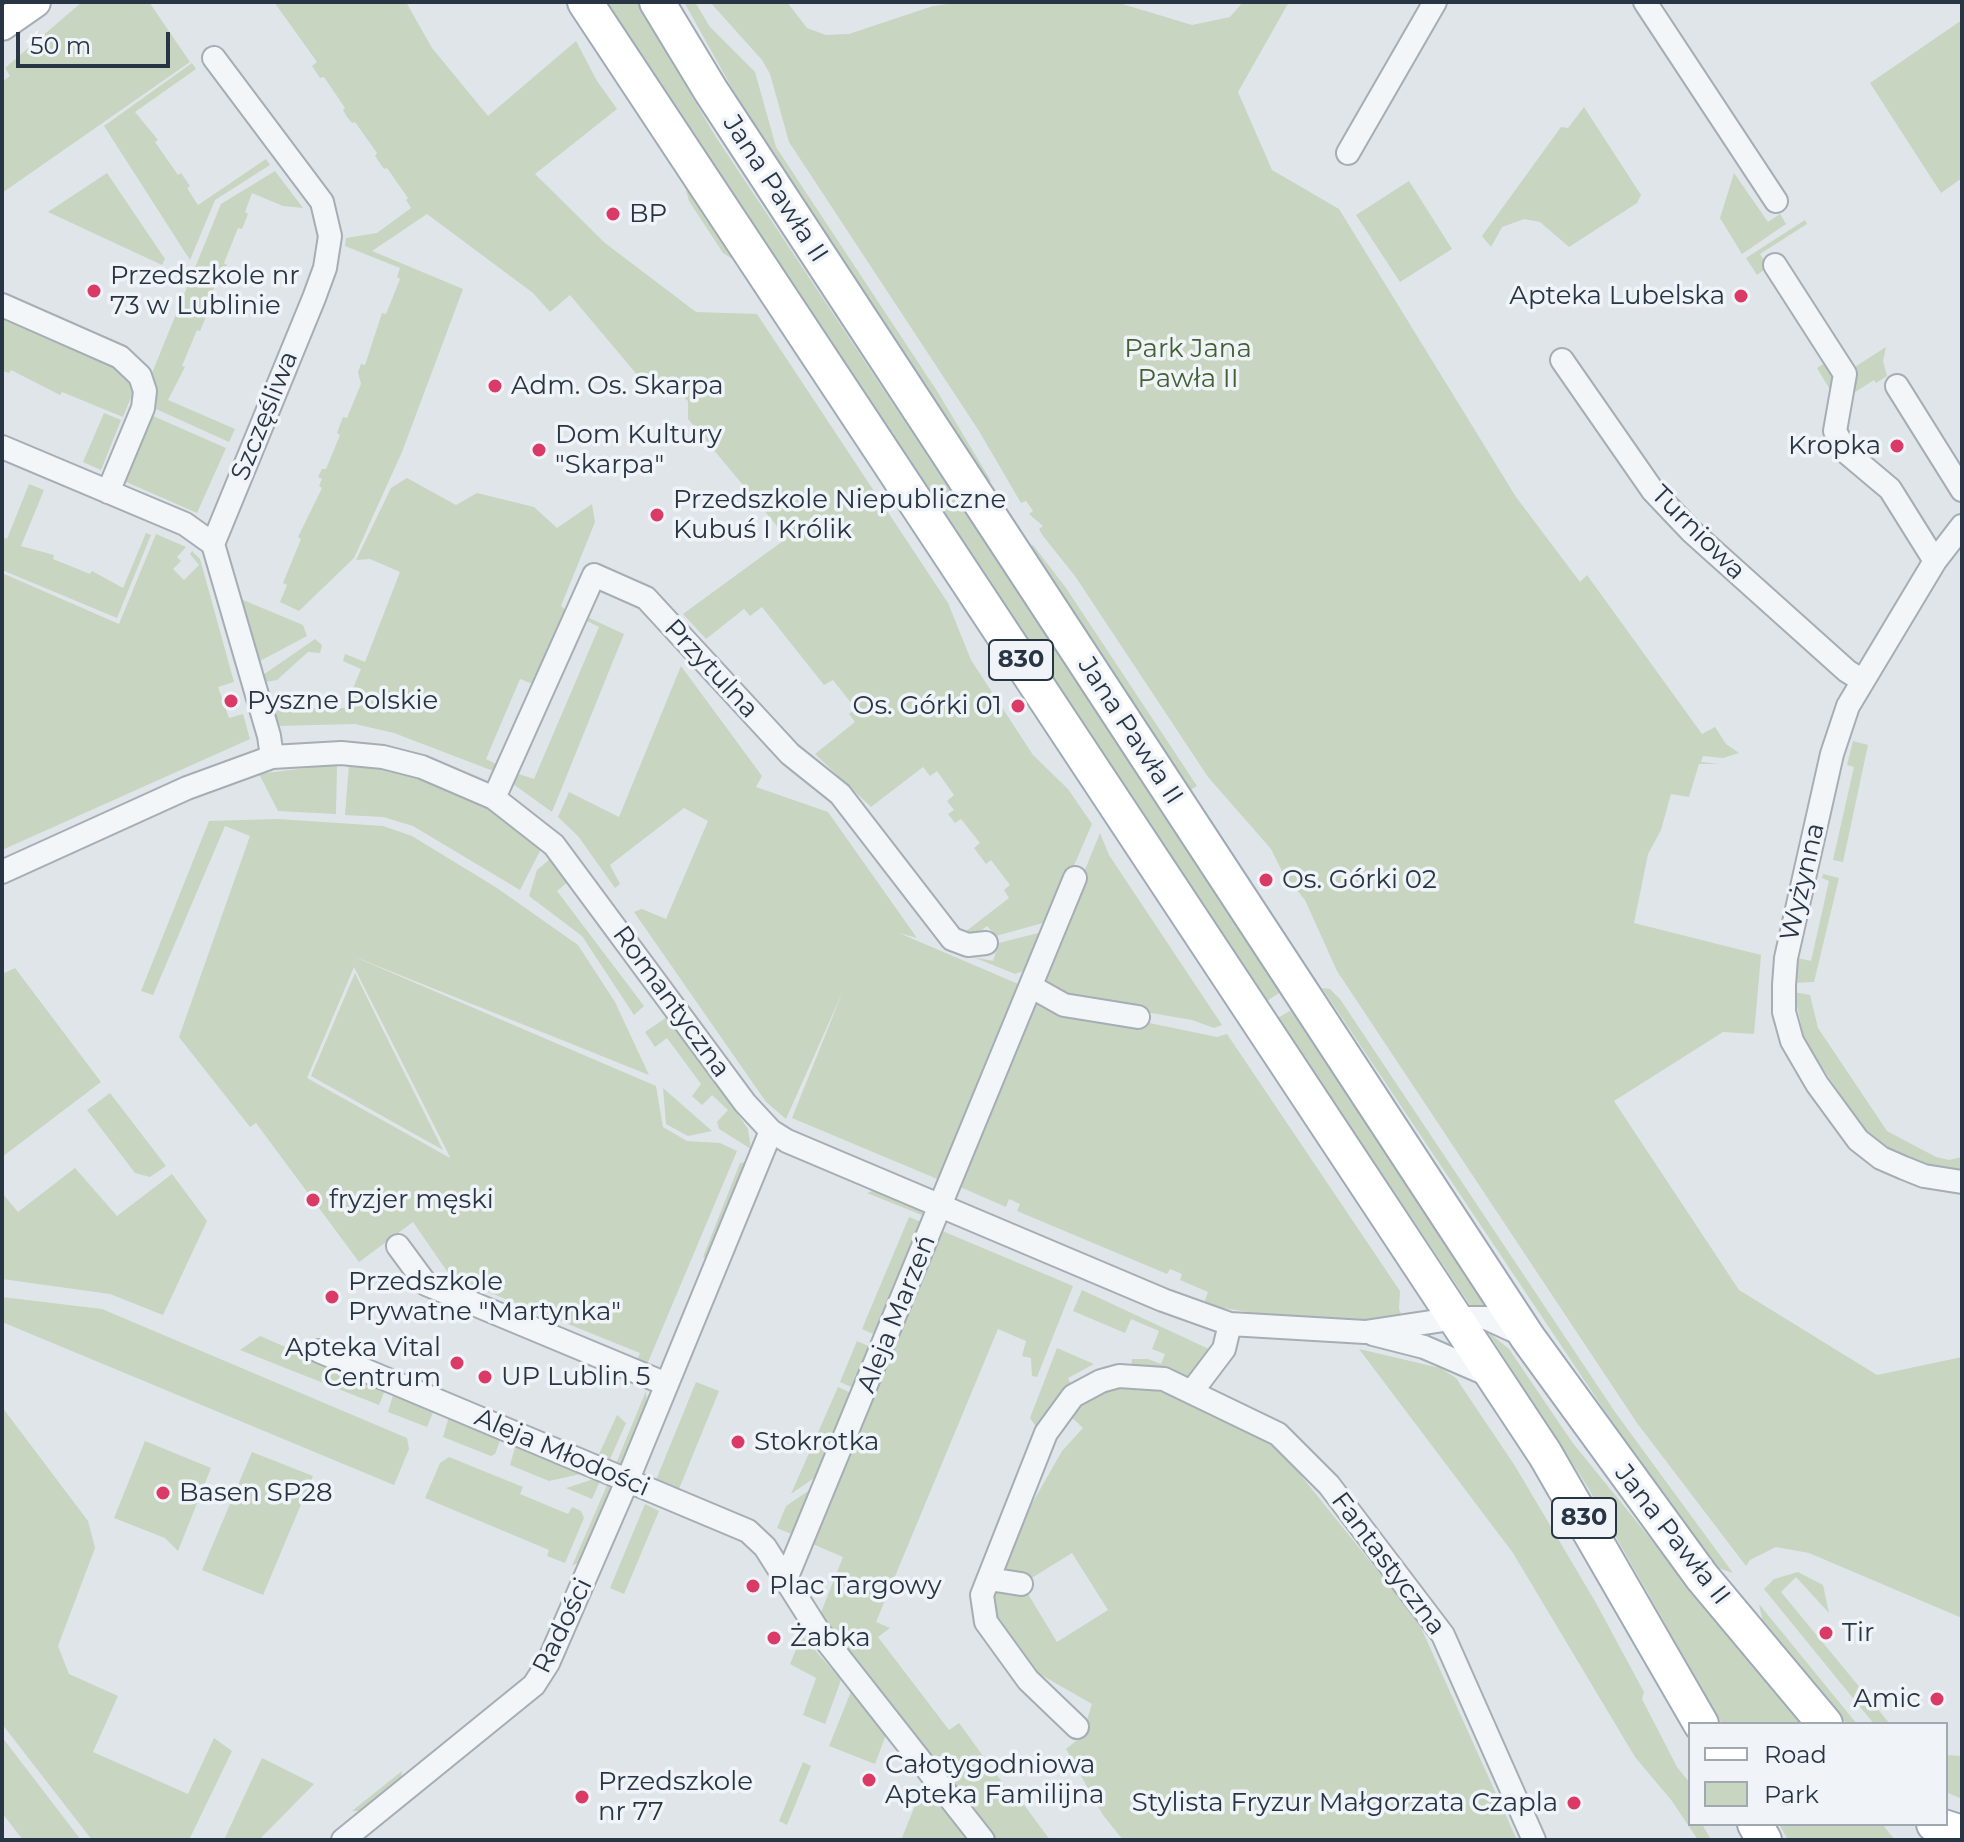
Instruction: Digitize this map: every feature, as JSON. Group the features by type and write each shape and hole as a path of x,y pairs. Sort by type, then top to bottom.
{"main road":[{"name":"Jana Pawła II","path":"585,2 1457,1318 1585,1519 1700,1722"},
{"name":"Jana Pawła II","path":"657,2 720,104 1528,1338 1702,1577 1823,1722"},
{"path":"1940,1826 1962,1833"}],"street":[{"path":"2,25 35,2"},
{"path":"1348,153 1435,2"},
{"path":"1645,2 1776,201"},
{"name":"Szczęśliwa","path":"213,544 314,298 325,268 330,236 322,202 214,58"},
{"path":"1775,265 1845,374 1835,431 1844,448 1890,489 1935,561"},
{"path":"2,305 120,357 140,376 145,391 143,408 108,492"},
{"name":"Turniowa","path":"1562,360 1653,491 1691,531 1847,671 1863,681"},
{"path":"1897,386 1962,490"},
{"path":"2,447 185,524 213,544 269,736 272,757"},
{"name":"Wyżynna","path":"1962,526 1935,561 1848,706 1832,754 1786,958 1787,1026 1803,1062 1858,1140 1881,1158 1904,1168 1924,1176 1962,1182"},
{"name":"Przytulna","path":"494,798 594,575 646,598 790,754 840,794 952,939 968,945 986,943"},
{"name":"Romantyczna","path":"2,872 187,788 272,757 341,753 383,757 458,780 494,798 554,845 728,1081 771,1131 1163,1300 1230,1324 1365,1332 1424,1347 1495,1378"},
{"name":"Aleja Marzeń","path":"786,1579 1075,878"},
{"path":"1032,987 1064,1005 1138,1017"},
{"name":"Radości","path":"343,1840 534,1685 577,1601 771,1131"},
{"path":"398,1246 426,1284 666,1384"},
{"name":"Romantyczna","path":"1365,1332 1457,1318"},
{"name":"Jana Pawła II","path":"1457,1318 1486,1318 1528,1338"},
{"path":"1193,1390 1224,1349 1230,1324"},
{"name":"Aleja Młodości","path":"319,1351 748,1531 765,1547 786,1579"},
{"name":"Fantastyczna","path":"1077,1727 1028,1680 986,1622 982,1595 1046,1433 1073,1396 1101,1381 1119,1376 1164,1379 1193,1390 1278,1434 1315,1468 1443,1635 1534,1840"},
{"path":"786,1579 817,1629 983,1840"},
{"path":"989,1579 1021,1584"}],"green space":[{"path":"82,2 149,2 190,62 2,193 2,82 10,76 5,68"},
{"path":"274,2 406,2 432,48 488,116 576,41 597,81 617,109 535,174 605,243 696,312 757,314 948,603 971,660 1033,755 1068,789 1092,824 1050,921 996,936 987,926 970,939 965,932 1009,898 1004,890 1010,885 991,860 986,864 974,848 980,843 961,819 955,823 948,814 954,810 947,801 954,795 937,771 930,776 923,767 871,807 815,754 855,722 849,714 855,708 833,680 824,685 762,607 750,616 744,609 706,639 683,614 787,538 688,419 688,401 677,392 644,383 570,295 550,312 533,293 427,214 372,251 463,289 402,452 354,558 299,611 280,602 287,585 283,583 301,539 298,537 322,488 319,486 322,479 318,477 322,469 326,469 340,435 337,433 343,417 347,418 361,384 358,372 361,364 365,365 382,313 386,314 400,279 397,277 400,268 345,246 346,238 377,233 411,208 406,200 408,198 375,156 377,153 355,122 352,123 347,117 345,108 324,77 320,78 312,66 317,62"},
{"path":"607,2 637,2 714,134 1282,991 1267,1001"},
{"path":"684,2 695,2 710,27 755,72 776,147 937,391 991,481 986,483 756,131"},
{"name":"Park Jana Pawła II","path":"710,2 787,2 807,28 826,35 849,34 933,6 962,2 1116,2 1192,25 1230,17 1243,2 1289,2 1238,92 1272,170 1339,209 1516,497 1580,582 1587,575 1702,734 1715,727 1726,744 1739,753 1723,758 1703,756 1701,762 1720,764 1699,764 1689,797 1671,794 1661,830 1648,854 1634,923 1761,955 1754,1034 1723,1032 1614,1101 1739,1290 1877,1375 1962,1357 1962,1618 1809,1553 1776,1547 1750,1560 1746,1566 1637,1423 1337,971 1305,900 1283,873 1271,849 1208,777 1075,576 1043,536 1039,529 1043,526 1029,514 1033,511 1026,501 1021,503 979,431 789,142 770,74 762,60"},
{"path":"1962,20 1962,178 1941,193 1870,83"},
{"path":"192,63 196,69 135,112 158,140 155,142 178,175 181,173 190,186 187,188 198,205 266,159 270,165 215,200 190,260 104,126"},
{"path":"1584,107 1641,195 1637,203 1569,247 1540,222 1524,219 1502,227 1491,247 1482,236 1561,127 1568,128"},
{"path":"275,171 303,208 283,206 252,193 242,229 238,228 224,263 227,265 222,279 218,278 203,315 206,317 200,331 197,330 182,366 185,367 168,400 235,429 229,442 156,409 152,373 221,204"},
{"path":"107,173 165,259 162,265 48,212"},
{"path":"1734,173 1768,222 1780,214 1786,224 1742,254 1720,218"},
{"path":"1409,181 1452,249 1400,282 1356,215"},
{"path":"684,183 737,262 723,253 689,201"},
{"path":"1805,220 1807,224 1760,254 1768,267 1757,275 1746,258"},
{"path":"2,314 118,366 132,381 134,390 123,417 62,392 60,395 11,370 9,373 2,371"},
{"path":"1886,347 1883,361 1887,376 1876,383 1874,380 1838,403 1817,368 1828,361 1839,377"},
{"path":"104,413 121,420 101,470 83,462"},
{"path":"153,416 226,448 197,513 124,481"},
{"path":"407,478 456,505 477,493 534,507 557,528 592,504 595,522 561,606 566,610 533,684 520,679 486,759 498,765 496,772 394,733 355,724 277,726 268,697 282,697 286,708 345,708 361,669 343,661 345,654 365,662 400,572 370,559 356,560 391,488"},
{"path":"29,484 44,490 21,546 54,555 53,559 90,574 92,571 123,588 146,533 151,535 117,618 2,570 2,537 7,539"},
{"path":"156,534 186,547 177,557 181,561 173,569 184,580 199,565 190,554 192,551 200,559 234,682 218,687 229,718 243,714 250,739 2,850 2,573 119,624"},
{"path":"1033,545 1066,588 1197,786 1190,790 1029,547"},
{"path":"231,595 303,625 307,636 258,662"},
{"path":"587,617 624,634 552,812 513,784 519,774 534,779 599,627 585,620"},
{"path":"315,639 322,645 320,653 308,652 277,680 260,683 260,677"},
{"path":"681,666 762,776 756,787 828,812 917,938 899,933 1023,986 942,1181 792,1118 843,991 786,1119 766,1102 634,912 642,909 666,919 708,821 684,808 610,865 620,884 615,888 578,836 558,817 569,792 619,817"},
{"path":"1853,741 1868,745 1843,862 1833,860 1854,767 1847,765"},
{"path":"337,764 336,814 278,811 259,774"},
{"path":"349,764 378,765 441,785 484,805 512,823 541,849 520,890 413,826 383,817 345,815"},
{"path":"278,819 383,826 412,836 497,888 578,945 615,1002 649,1075 350,955 656,1086 663,1127 687,1141 720,1143 737,1151 646,1367 636,1363 640,1353 451,1277 413,1222 359,1262 256,1123 250,1127 179,1037 250,836 225,826 153,995 141,991 209,821","holes":["354,967 450,1158 307,1078"]},
{"path":"1100,833 1109,855 1222,1025 1214,1028 1192,1020 1064,998 1038,985"},
{"path":"550,859 569,881 557,891 644,1006 634,1015 582,936 529,896 537,870"},
{"path":"1823,874 1839,878 1814,982 1793,983 1797,958 1811,961 1829,881 1822,878"},
{"path":"1046,931 1032,968 1015,974 973,957 993,961 999,943"},
{"path":"15,968 101,1082 2,1157 2,974"},
{"path":"355,973 377,1018 443,1150 311,1076"},
{"path":"1322,988 1330,989 1340,999 1615,1412 1733,1573 1718,1568 1635,1456"},
{"path":"1794,992 1810,995 1818,1028 1887,1131 1936,1157 1949,1160 1962,1157 1962,1172 1926,1166 1887,1150 1868,1135 1805,1042"},
{"path":"1043,1001 1217,1037 1227,1034 1400,1291 1399,1309 1402,1316 1373,1321 1272,1316 1204,1303 1208,1292 1180,1280 1182,1274 1170,1269 1167,1274 1017,1211 1020,1204 1009,1199 1006,1207 958,1186 1033,1004"},
{"path":"1293,1009 1492,1310 1472,1308 1278,1018"},
{"path":"670,1015 748,1129 751,1149 719,1129 717,1122 728,1110 712,1095 702,1105 692,1096 701,1084 667,1038 655,1047 645,1032"},
{"path":"663,1088 712,1131 688,1136 666,1124"},
{"path":"110,1093 166,1166 150,1177 135,1173 87,1110"},
{"path":"747,1162 706,1258 703,1257 740,1163"},
{"path":"75,1168 117,1216 172,1174 207,1221 163,1315 110,1294 2,1279 2,1193 18,1212"},
{"path":"878,1189 931,1211 929,1218 867,1193"},
{"path":"909,1217 926,1224 878,1336 862,1329"},
{"path":"940,1230 1073,1286 1037,1377 1032,1376 1031,1358 1022,1356 1026,1341 998,1329 876,1622 890,1628 878,1637 949,1730 959,1723 1018,1804 1022,1802 1050,1840 983,1840 820,1615 843,1557 808,1542"},
{"path":"1082,1290 1211,1350 1199,1373 1184,1379 1131,1367 1132,1359 1148,1359 1161,1364 1165,1354 1152,1349 1159,1331 1131,1319 1125,1333 1073,1311"},
{"path":"2,1297 102,1309 407,1438 409,1449 394,1485 2,1322"},
{"path":"1487,1331 1509,1349 1572,1442 1799,1722 1721,1722 1587,1486"},
{"path":"260,1336 385,1390 379,1405 240,1350"},
{"path":"857,1341 873,1348 856,1389 840,1382"},
{"path":"1057,1348 1094,1364 1068,1378 1072,1387 1037,1428 1030,1418"},
{"path":"1359,1349 1440,1368 1456,1378 1515,1466 1596,1603 1644,1692 1642,1699 1677,1767 1688,1781 1688,1825 1635,1757 1513,1553"},
{"path":"696,1382 719,1391 679,1489 656,1480"},
{"path":"838,1387 853,1394 821,1473 791,1494"},
{"path":"1119,1387 1153,1389 1236,1421 1282,1452 1418,1621 1517,1840 1123,1840 1103,1815 1066,1749 1082,1736 1092,1704 1036,1672 1028,1680 986,1622 989,1579 1062,1451 1083,1428 1069,1415 1082,1402","holes":["1072,1553 1108,1610 1057,1642 1022,1584"]},
{"path":"646,1391 647,1403 620,1468 615,1466"},
{"path":"394,1392 434,1410 427,1427 388,1412"},
{"path":"2,1407 88,1521 95,1548 58,1646 69,1674 118,1696 93,1752 188,1794 214,1738 232,1751 189,1840 92,1840 2,1724"},
{"path":"617,1415 626,1423 610,1459 599,1454"},
{"path":"449,1416 501,1438 495,1454 491,1456 443,1437"},
{"name":"Basen SP28","path":"145,1441 211,1468 178,1551 165,1538 114,1518"},
{"path":"516,1444 585,1473 549,1481 510,1465"},
{"path":"252,1452 313,1476 263,1595 202,1570"},
{"path":"449,1457 523,1487 520,1494 568,1514 572,1507 581,1511 584,1518 565,1563 547,1556 549,1550 425,1498 440,1463"},
{"path":"601,1479 592,1499 566,1488"},
{"path":"614,1482 581,1561 572,1566 608,1483"},
{"path":"817,1485 796,1536 777,1528 786,1506"},
{"path":"645,1504 659,1511 624,1594 610,1588"},
{"path":"1798,1572 1823,1585 1829,1613 1796,1577 1781,1592 1888,1722 1872,1722 1764,1589 1774,1579"},
{"path":"1759,1604 1855,1722 1845,1722 1763,1622"},
{"path":"802,1635 841,1680 825,1724 803,1715 816,1678 790,1664"},
{"path":"852,1689 887,1732 875,1764 829,1746"},
{"path":"2,1737 81,1840 23,1840 2,1813"},
{"path":"1948,1755 1962,1756 1962,1799 1948,1793"},
{"path":"262,1758 314,1784 259,1840 224,1840"},
{"path":"803,1762 811,1766 787,1825 779,1821"},
{"path":"402,1771 401,1782 362,1811 352,1811"},
{"path":"925,1781 968,1840 901,1840"},
{"path":"1689,1826 1703,1826 1711,1840 1698,1840"},
{"path":"1780,1826 1884,1826 1895,1840 1788,1840"}],"place":[{"name":"BP","path":"613,214"},
{"name":"Przedszkole nr 73 w Lublinie","path":"94,291"},
{"name":"Apteka Lubelska","path":"1741,296"},
{"name":"Adm. Os. Skarpa","path":"495,386"},
{"name":"Kropka","path":"1897,446"},
{"name":"Dom Kultury \"Skarpa\"","path":"539,450"},
{"name":"Przedszkole Niepubliczne Kubuś I Królik","path":"657,515"},
{"name":"Pyszne Polskie","path":"231,701"},
{"name":"Os. Górki 01","path":"1018,706"},
{"name":"Os. Górki 02","path":"1266,880"},
{"name":"fryzjer męski","path":"313,1200"},
{"name":"Przedszkole Prywatne \"Martynka\"","path":"332,1297"},
{"name":"Apteka Vital Centrum","path":"457,1363"},
{"name":"UP Lublin 5","path":"485,1377"},
{"name":"Stokrotka","path":"738,1442"},
{"name":"Basen SP28","path":"163,1493"},
{"name":"Plac Targowy","path":"753,1586"},
{"name":"Tir","path":"1826,1633"},
{"name":"Żabka","path":"774,1638"},
{"name":"Amic","path":"1937,1699"},
{"name":"Całotygodniowa Apteka Familijna","path":"869,1780"},
{"name":"Przedszkole nr 77","path":"582,1797"},
{"name":"Stylista Fryzur Małgorzata Czapla","path":"1574,1803"}]}
